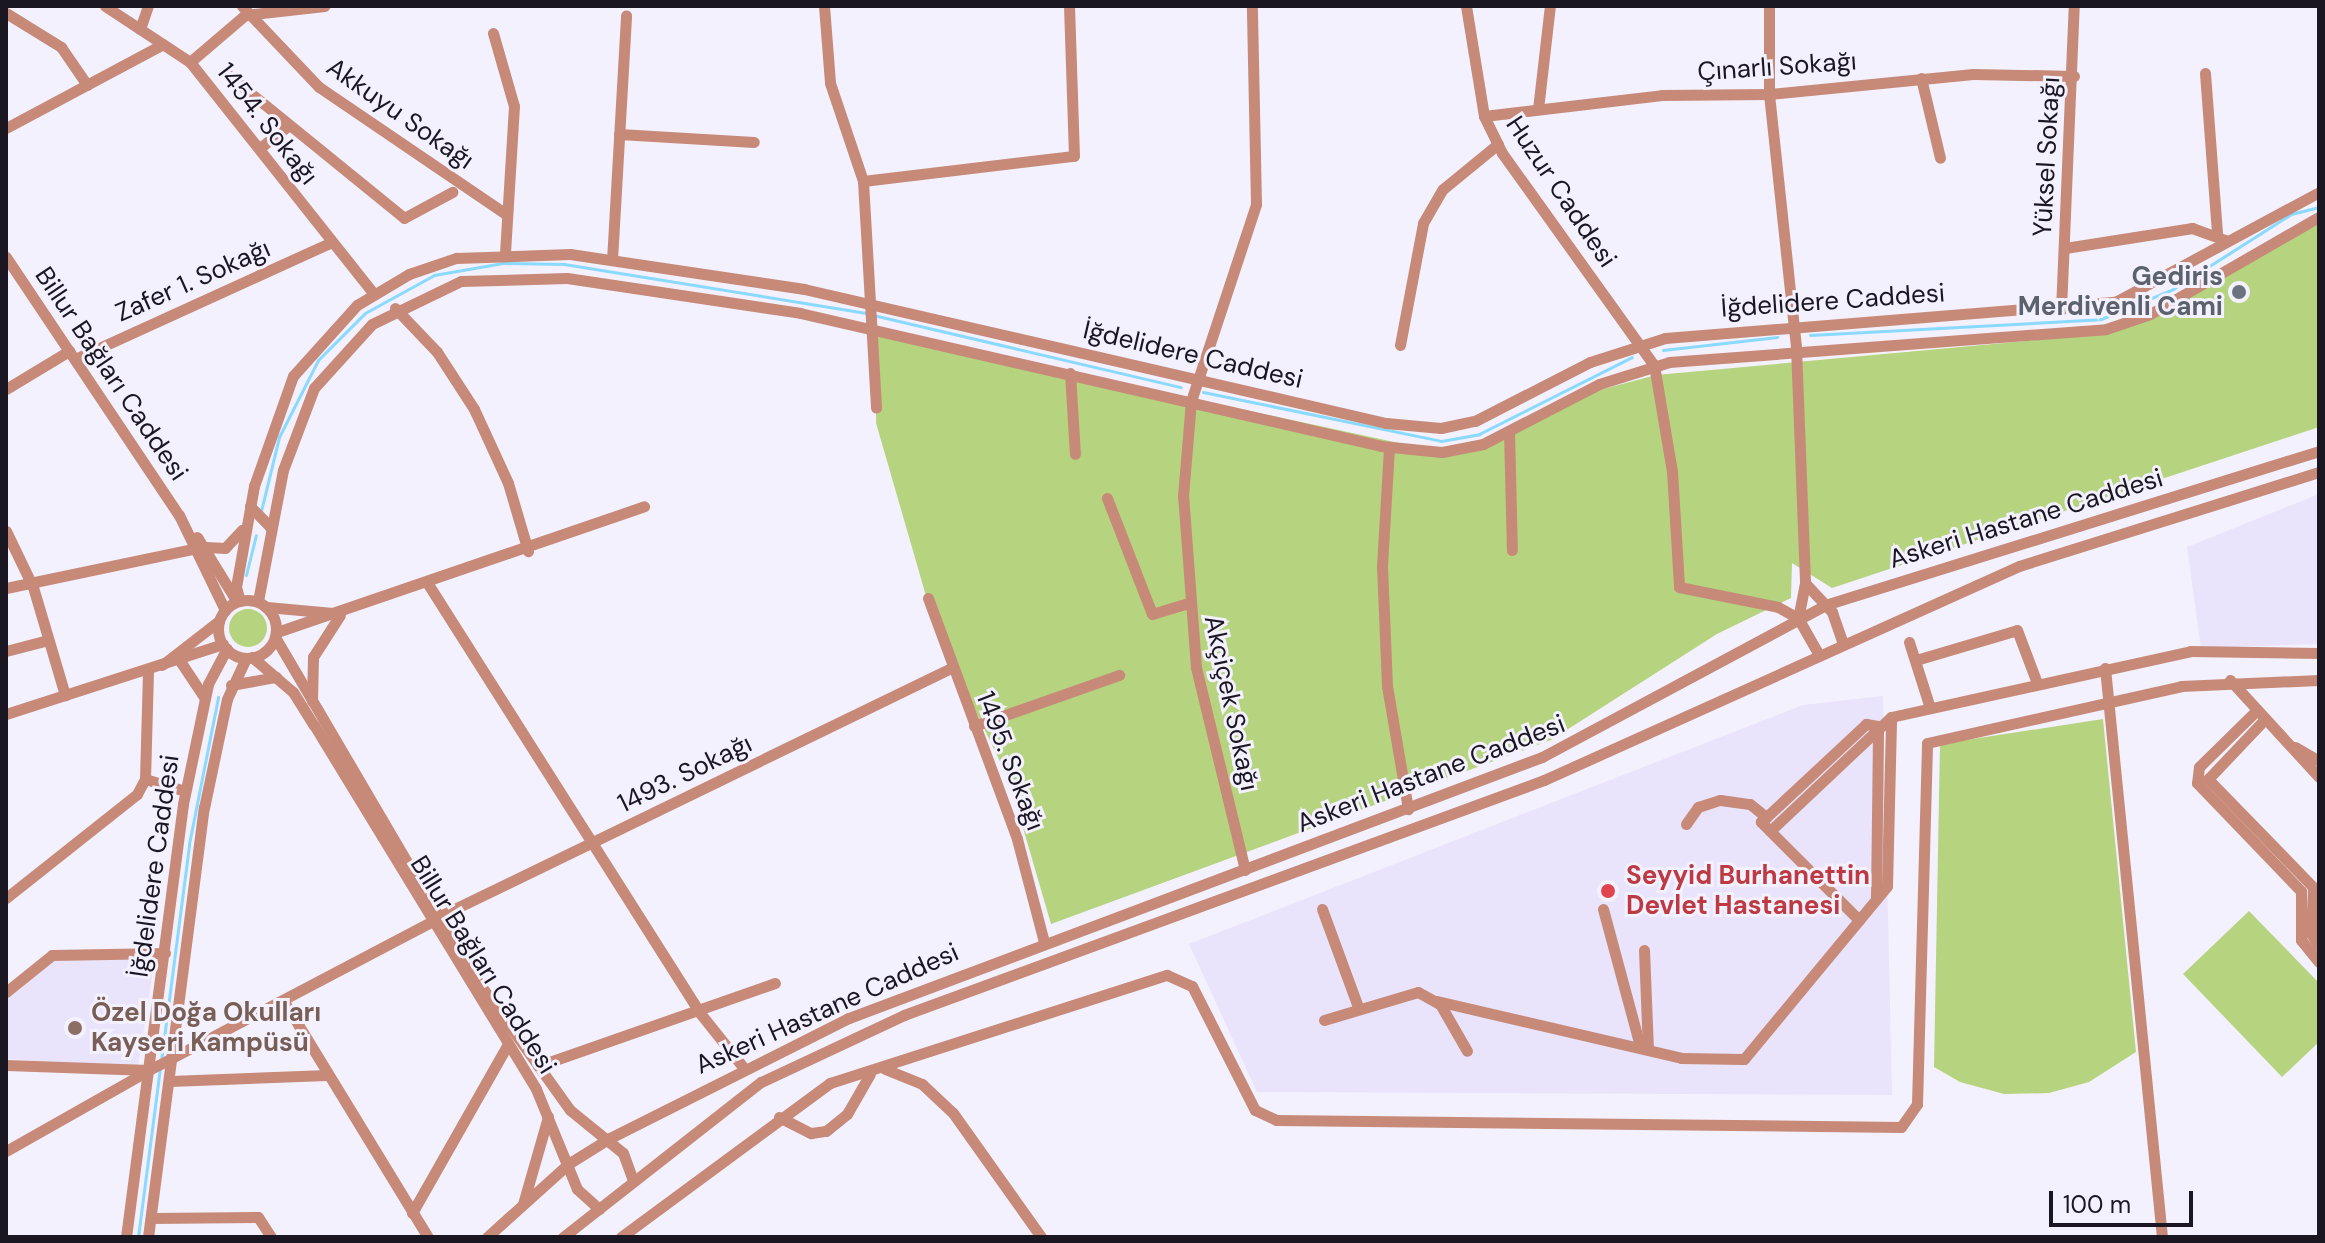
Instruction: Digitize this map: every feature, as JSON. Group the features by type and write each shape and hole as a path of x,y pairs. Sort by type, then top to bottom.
{"street":[{"name":"1454. Sokağı","path":"105,6 190,62 261,147 330,243 373,293"},
{"path":"140,29 148,6"},
{"path":"190,62 244,10 324,6"},
{"path":"824,6 830,83 863,181 876,408"},
{"path":"863,181 1074,156 1069,6"},
{"name":"Akçiçek Sokağı","path":"1245,870 1187,603 1191,401 1196,377 1256,204 1252,6"},
{"name":"Huzur Caddesi","path":"1466,6 1484,116 1498,144 1654,365"},
{"path":"1538,109 1550,6"},
{"path":"1769,6 1769,94 1796,347 1805,583 1798,618"},
{"name":"Yüksel Sokağı","path":"2061,310 2074,76 2074,6"},
{"name":"Akkuyu Sokağı","path":"244,10 319,87 507,215"},
{"path":"6,13 61,47 87,85"},
{"path":"612,260 626,15"},
{"path":"493,33 514,106 505,252"},
{"path":"6,128 163,44"},
{"path":"2065,248 2192,228 2222,238 2205,73"},
{"path":"227,74 287,127 404,218 452,192"},
{"name":"Çınarlı Sokağı","path":"1484,116 1662,95 1769,94 1921,78 2074,76"},
{"path":"1921,78 1940,158"},
{"path":"261,147 287,127"},
{"path":"619,134 754,142"},
{"path":"1400,345 1423,223 1443,189 1498,144"},
{"name":"İğdelidere Caddesi","path":"239,601 236,587 246,522 293,376 327,332 373,293 440,262 505,252 612,260 868,301 1401,426 1441,428 1475,421 1641,344 1793,323 2061,310 2127,298 2222,238 2319,192"},
{"name":"İğdelidere Caddesi","path":"263,604 271,528 289,449 314,388 358,336 395,308 461,281 548,276 869,326 1389,448 1464,449 1654,365 1796,347 2106,329 2150,314 2319,217"},
{"name":"Zafer 1. Sokağı","path":"6,389 72,355 330,243"},
{"name":"Billur Bağları Caddesi","path":"6,257 202,548"},
{"path":"395,308 437,352 474,409 508,483 528,551"},
{"path":"1654,365 1672,471 1679,587 1778,607 1798,618 1819,655"},
{"path":"1070,373 1075,454"},
{"path":"1509,431 1512,550"},
{"path":"1389,448 1382,566 1387,686 1408,809"},
{"name":"Askeri Hastane Caddesi","path":"487,1237 568,1164 743,1067 1044,942 1408,809 1597,732 1825,605 2319,451"},
{"name":"Askeri Hastane Caddesi","path":"563,1237 761,1082 891,1021 1516,791 2019,566 2319,472"},
{"path":"1107,498 1152,614 1187,603"},
{"path":"250,506 271,528"},
{"path":"249,658 276,634 528,551 644,506"},
{"path":"6,588 33,587 202,548 225,548 246,522"},
{"path":"6,531 33,587 65,695"},
{"path":"202,548 239,601"},
{"path":"202,548 222,615 225,647"},
{"path":"1805,583 1825,605 1843,644"},
{"path":"428,584 595,841 700,1013 743,1067"},
{"name":"1495. Sokağı","path":"928,598 951,668 1017,839 1044,942"},
{"path":"162,665 239,601 341,613"},
{"path":"263,604 328,740"},
{"path":"313,705 313,657 341,613"},
{"path":"1916,660 2014,630 2023,636 2037,683"},
{"path":"6,651 48,640"},
{"path":"1909,642 1930,708"},
{"path":"6,714 225,647 249,658 277,677 328,740"},
{"name":"İğdelidere Caddesi","path":"148,1237 170,1081 160,1066 165,953 185,791 205,698 225,647"},
{"path":"1770,831 1891,717 2190,651 2319,653"},
{"name":"İğdelidere Caddesi","path":"126,1237 160,1066 200,833 231,686 249,658"},
{"path":"180,661 205,698"},
{"name":"1493. Sokağı","path":"6,1151 434,920 951,668"},
{"path":"2105,668 2162,1237"},
{"path":"6,898 125,806 145,779 148,670"},
{"path":"974,726 1119,675"},
{"path":"231,686 277,677"},
{"path":"2230,680 2319,777"},
{"path":"621,1237 779,1117 830,1083 870,1074 1173,975 1195,990 1255,1110 1271,1119 1901,1127 1917,1104 1925,746 1975,727 2230,680 2319,680"},
{"path":"2261,715 2208,779 2313,887 2311,934 2319,946"},
{"path":"2261,715 2199,767 2197,783 2301,891 2301,940 2319,962"},
{"path":"1324,1020 1412,991 1437,1001 1695,1060 1744,1059 1887,886 1891,717"},
{"path":"1766,817 1866,724 1878,726"},
{"path":"1876,899 1878,726"},
{"name":"Billur Bağları Caddesi","path":"328,740 548,1116 577,1189 599,1209"},
{"path":"2283,740 2319,761"},
{"path":"145,779 185,791"},
{"path":"1686,824 1698,807 1720,800 1750,804 1766,817 1770,831 1859,920"},
{"path":"1322,909 1358,1007"},
{"path":"1603,909 1644,1048"},
{"name":"Billur Bağları Caddesi","path":"434,920 570,1110 610,1138 633,1181"},
{"path":"1644,950 1644,1048"},
{"path":"6,992 52,955 165,953"},
{"path":"538,1066 700,1013 775,983"},
{"path":"1437,1001 1467,1051"},
{"path":"285,1003 428,1237"},
{"path":"412,1213 508,1044"},
{"path":"6,1065 160,1066"},
{"path":"884,1068 922,1084 953,1113 1041,1237"},
{"path":"779,1117 811,1133 826,1131 847,1114 870,1074"},
{"path":"170,1081 327,1075"},
{"path":"523,1204 548,1116"},
{"path":"151,1218 258,1217 271,1237"}],"shaded area":[{"path":"2319,494 2319,644 2201,648 2187,547"},
{"name":"Seyyid Burhanettin Devlet Hastanesi","path":"1883,696 1892,1095 1257,1092 1189,944 1803,705"},
{"name":"Özel Doğa Okulları Kayseri Kampüsü","path":"155,957 138,1067 6,1059 6,998 55,958"}],"green space":[{"path":"2319,222 2319,427 1832,588 1792,563 1791,598 1717,634 1551,740 1051,924 1009,780 935,627 876,423 877,331 1450,454 1592,392 1656,375 2103,334"},
{"path":"248,609 261,615 267,628 261,641 248,647 235,641 229,628 235,615"},
{"path":"2103,719 2136,1052 2089,1082 2049,1093 2004,1094 1960,1082 1934,1067 1940,744"},
{"path":"2249,911 2319,983 2319,1042 2282,1077 2183,974"}],"waterway":[{"path":"1810,335 2101,319 2173,289 2291,214 2319,207"},
{"path":"261,511 279,437 318,360 365,313 434,275 503,263 564,264 866,313"},
{"path":"873,315 1181,387"},
{"path":"1663,350 1777,337"},
{"path":"1203,392 1441,441 1479,434 1632,357"},
{"path":"246,575 256,535"},
{"path":"161,1061 189,844 218,697"},
{"path":"138,1237 160,1068"}],"place":[{"name":"Gediris Merdivenli Cami","path":"2239,292"},
{"name":"Seyyid Burhanettin Devlet Hastanesi","path":"1608,891"},
{"name":"Özel Doğa Okulları Kayseri Kampüsü","path":"75,1028"}]}
